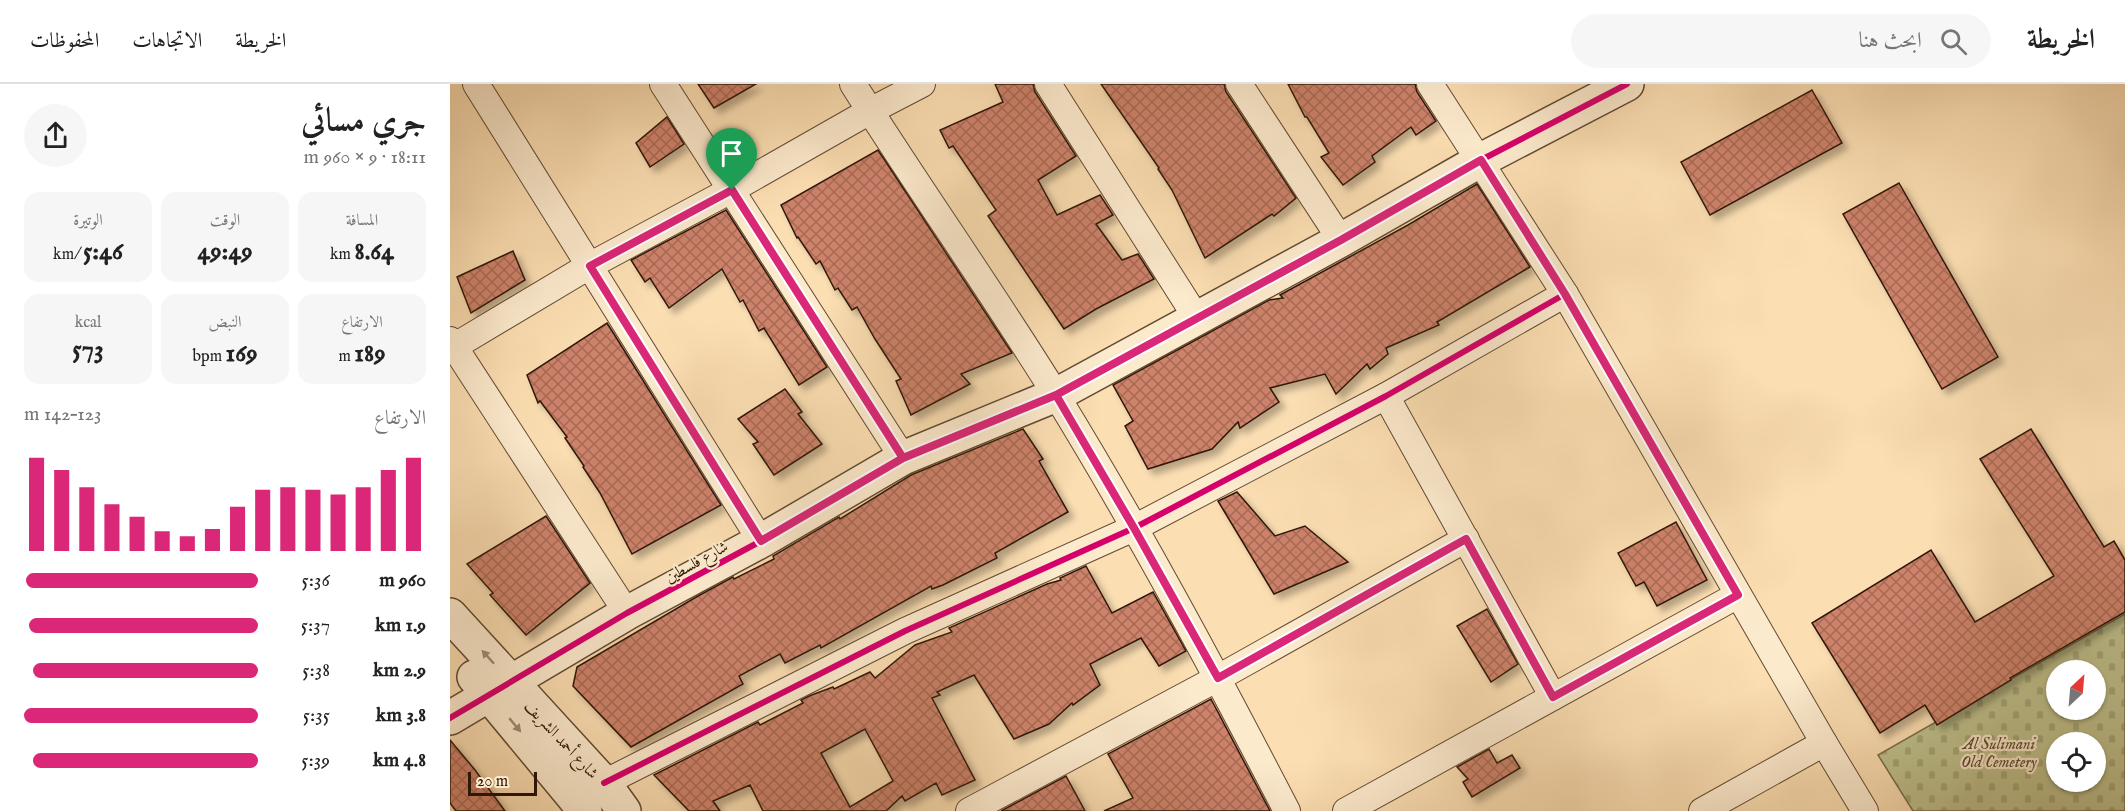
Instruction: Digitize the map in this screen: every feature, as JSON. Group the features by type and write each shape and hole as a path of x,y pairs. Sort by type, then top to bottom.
{"street":[{"path":"476,84 761,541"},
{"path":"663,84 903,458"},
{"path":"853,84 1056,395 1218,678 1287,811"},
{"path":"627,614 452,345 590,266 922,84"},
{"path":"1048,84 1196,317"},
{"path":"1239,84 1341,240"},
{"path":"1430,84 1481,160 1565,294 1865,811"},
{"name":"شارع فلسطين","path":"450,718 627,614 761,541 903,458 1056,395 1341,240 1481,160 1628,84"},
{"path":"584,802 905,631 1134,528 1386,396 1565,294"},
{"path":"1386,396 1553,697"},
{"path":"969,811 1218,678 1466,539"},
{"path":"1346,811 1738,595"},
{"name":"شارع أحمد الشريف","path":"450,615 500,689 584,802 624,811"},
{"name":"شارع أحمد الشريف","path":"450,648 500,689"},
{"path":"1702,811 1824,743"}],"green space":[{"name":"Al Sulimani Old Cemetery","path":"2125,614 2125,811 1913,811 1878,755"}],"building":[{"path":"698,84 756,84 714,108"},
{"path":"995,84 1033,84 1035,92 1076,156 1038,180 1057,215 1100,195 1113,215 1096,224 1122,260 1138,254 1154,279 1096,309 1064,329 988,216 996,210 953,146 949,148 940,130 1003,102"},
{"path":"1101,84 1224,84 1226,92 1296,198 1274,216 1272,214 1205,258 1159,168"},
{"path":"1288,84 1415,84 1417,92 1436,121 1416,135 1411,127 1372,156 1375,162 1343,185 1321,157 1329,153 1305,117"},
{"path":"1812,90 1842,143 1710,215 1681,162"},
{"path":"667,117 684,144 650,167 636,143"},
{"path":"878,150 1012,353 961,374 970,384 911,415 896,381 901,379 857,307 852,310 838,288 835,290 820,261 816,264 797,238 781,205"},
{"path":"1899,183 1998,357 1942,389 1843,214"},
{"path":"1477,184 1530,267 1437,322 1439,325 1386,348 1388,354 1370,369 1367,364 1336,394 1325,374 1270,388 1279,402 1240,428 1238,422 1212,449 1148,469 1125,426 1133,421 1113,385 1269,300 1283,298 1280,295 1408,225"},
{"path":"726,210 827,367 799,385 764,328 759,331 743,300 740,302 722,269 669,308 650,278 645,282 631,260"},
{"path":"513,251 525,280 471,313 457,277"},
{"path":"607,323 721,505 632,554 600,493 565,438 567,437 540,401 538,403 527,375"},
{"path":"785,389 802,412 798,414 822,444 774,475 753,444 758,442 738,419"},
{"path":"1023,429 1043,459 1039,461 1068,512 995,553 997,558 943,585 932,589 931,586 821,648 820,645 785,663 780,654 739,676 743,684 631,747 573,686 577,667 698,596 774,559 773,556 839,517 840,519 911,475"},
{"path":"2031,429 2104,547 2114,541 2125,560 2125,612 2010,678 2011,680 1937,725 1925,705 1880,733 1812,623 1931,550 1975,622 2054,576 1980,459"},
{"path":"1237,492 1275,536 1305,526 1348,562 1274,594 1218,501"},
{"path":"546,516 590,583 526,635 490,595 493,593 467,564"},
{"path":"1676,522 1707,580 1657,606 1644,582 1636,586 1618,553"},
{"path":"1086,566 1112,613 1153,592 1186,651 1159,666 1141,638 1090,664 1100,685 1073,705 1072,703 1049,724 1014,739 974,675 937,692 940,695 932,698 975,780 942,795 936,783 905,801 902,796 886,811 763,811 750,785 713,801 720,811 689,811 654,775 758,722 760,725 803,703 801,700 809,696 833,687 834,689 870,672 875,678 915,645 952,632 949,628 1047,584 1061,580 1060,578","holes":["865,729 893,781 850,807 821,753"]},
{"path":"1487,609 1518,664 1491,682 1457,626"},
{"path":"1211,699 1270,811 1104,811 1133,798 1108,754"},
{"path":"450,740 505,811 456,811 450,803"},
{"path":"1489,749 1497,763 1512,755 1520,768 1472,797 1463,782 1468,779 1457,767"},
{"path":"1066,776 1085,811 1001,811"}],"cycle path":[{"path":"450,718 627,613 761,541 903,458 1056,395 1341,240 1481,160 1627,84"},
{"path":"604,783 905,631 1134,528 1386,396 1565,294"}],"route":[{"path":"732,190 590,266 761,541 903,458 979,426 1056,395 1341,240 1481,160 1565,294 1738,595 1553,697 1466,539 1218,678 1056,395 903,458 732,190"}]}
